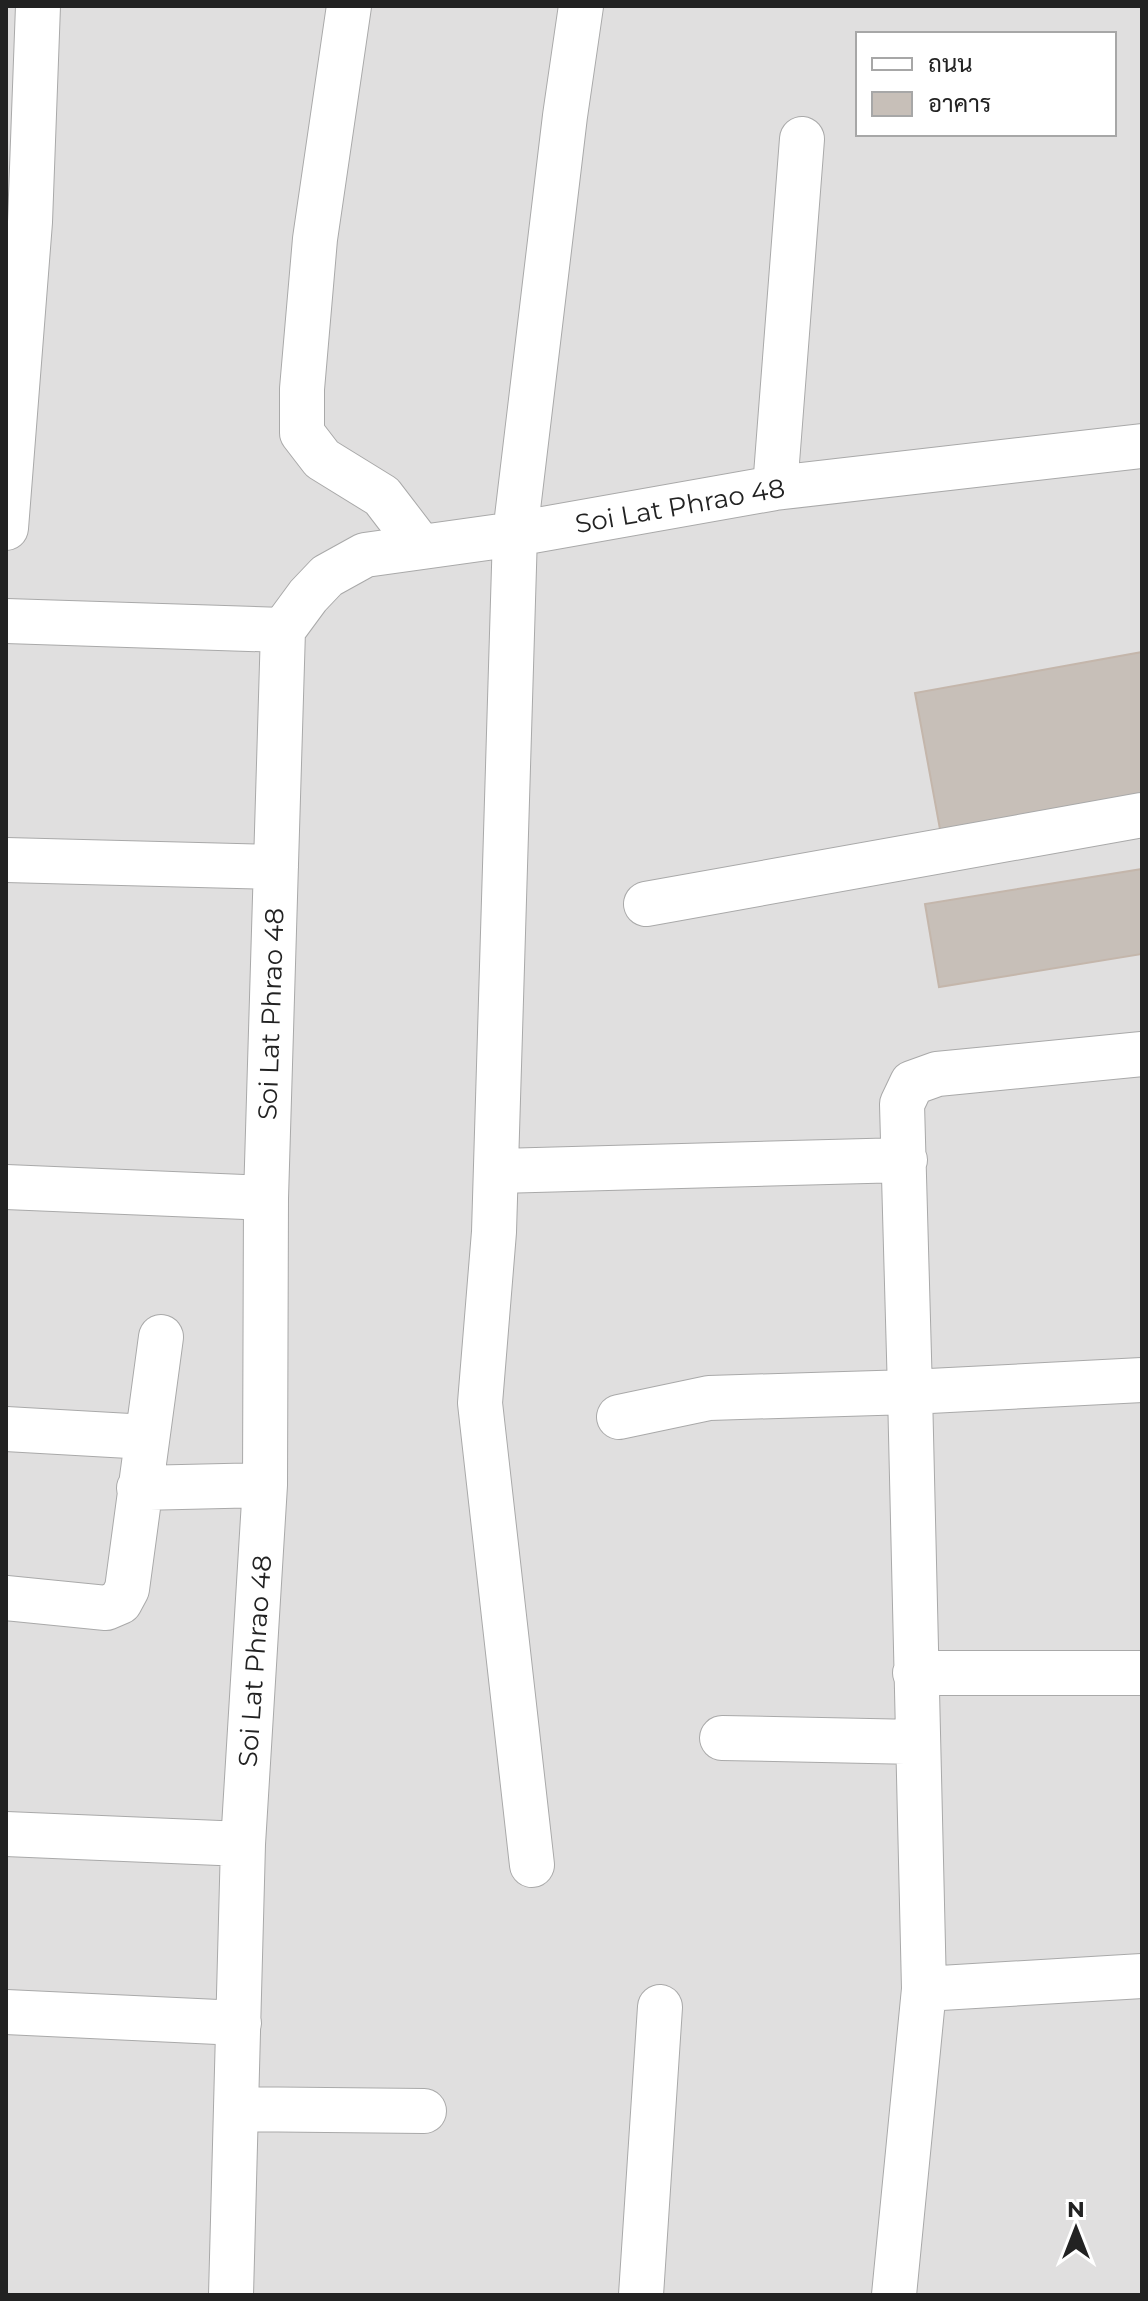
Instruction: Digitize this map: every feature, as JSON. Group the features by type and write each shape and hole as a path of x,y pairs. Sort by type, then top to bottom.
{"street":[{"path":"6,528 18,221 21,47 38,6"},
{"path":"349,6 315,239 302,389 302,433 322,459 382,496 421,547"},
{"path":"532,1865 480,1403 494,1232 515,534 581,6"},
{"path":"775,488 802,139"},
{"name":"Soi Lat Phrao 48","path":"231,2295 243,1844 265,1485 266,1198 283,630 327,576 365,555 515,534 775,488 1142,446"},
{"path":"6,621 283,630"},
{"path":"646,904 1142,815"},
{"path":"6,860 276,867"},
{"path":"894,2295 924,1989 902,1104 912,1083 937,1074 1142,1054"},
{"path":"496,1171 905,1160"},
{"path":"6,1187 266,1198"},
{"path":"6,1598 106,1608 120,1602 127,1589 161,1337"},
{"path":"619,1417 709,1398 1142,1380"},
{"path":"6,1429 147,1437"},
{"path":"139,1488 265,1485"},
{"path":"915,1673 1142,1673"},
{"path":"722,1738 917,1742"},
{"path":"6,1834 243,1844"},
{"path":"924,1989 1142,1976"},
{"path":"641,2295 660,2007"},
{"path":"6,2012 239,2023"},
{"path":"236,2109 424,2111"}],"shaded area":[{"path":"6,6 1142,6 1142,2295 6,2295"}],"building":[{"path":"1142,652 1142,803 942,840 915,693"},
{"path":"1142,869 1142,954 939,987 925,904"}]}
